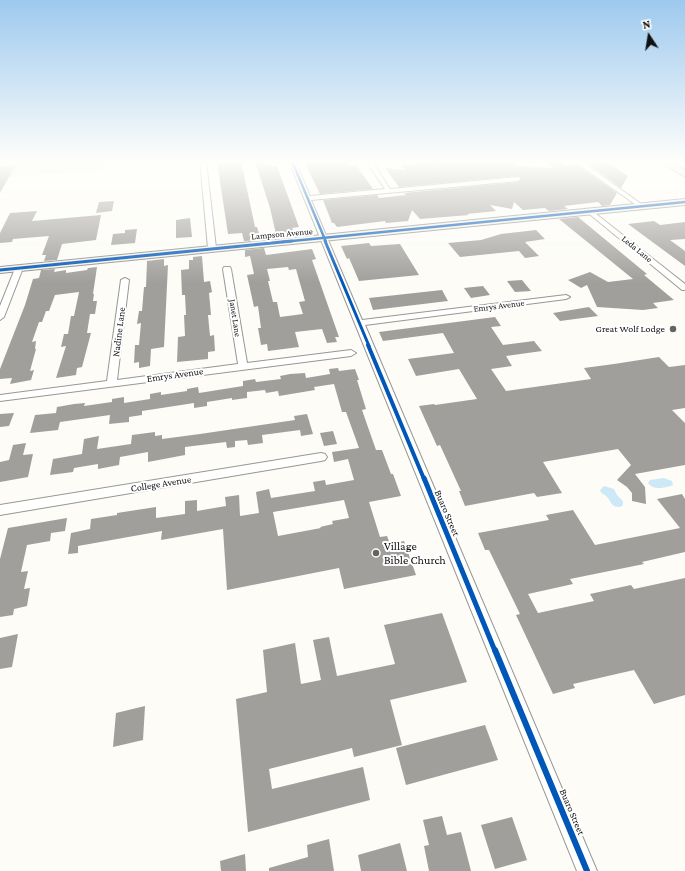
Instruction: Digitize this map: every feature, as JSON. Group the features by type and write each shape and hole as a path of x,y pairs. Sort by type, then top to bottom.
{"street":[{"path":"208,202 212,248"},
{"name":"Buaro Street","path":"309,202 588,871"},
{"path":"636,202 642,206"},
{"name":"Lampson Avenue","path":"0,270 685,202"},
{"name":"Leda Lane","path":"589,211 685,288"},
{"path":"0,317 20,268"},
{"name":"Janet Lane","path":"227,269 242,367"},
{"name":"Nadine Lane","path":"112,384 125,280"},
{"name":"Emrys Avenue","path":"360,323 566,297"},
{"name":"Emrys Avenue","path":"0,398 350,353"},
{"name":"College Avenue","path":"0,510 321,457"}],"water":[{"path":"664,478 672,481 673,485 663,488 656,488 650,486 648,483 650,480"},
{"path":"604,486 614,489 623,501 623,505 620,507 612,505 607,497 600,491"}],"building":[{"path":"99,202 114,202 112,211 96,213"},
{"path":"223,202 250,202 255,227 257,227 261,240 244,241 242,233 228,234"},
{"path":"268,202 290,202 299,227 292,228 294,231 276,234"},
{"path":"324,202 612,202 610,205 602,206 598,202 564,206 568,209 549,211 545,208 523,210 514,202 512,209 490,205 496,211 467,214 469,215 420,219 412,210 408,221 386,223 385,221 337,227 334,223 332,223"},
{"path":"37,211 32,221 101,215 96,240 62,244 57,260 44,261 46,255 42,255 49,236 13,239 12,242 0,243 0,233 10,213"},
{"path":"578,217 647,274 644,275 674,300 653,303 658,308 643,310 597,307 587,285 581,288 568,280 590,272 608,282 633,279 559,219"},
{"path":"190,218 192,237 176,238 176,220"},
{"path":"654,221 660,225 685,222 685,239 670,240 685,251 685,266 628,224"},
{"path":"137,229 135,243 111,245 113,234 125,233 125,230"},
{"path":"536,230 545,239 525,242 539,256 525,258 519,251 460,257 448,243 481,240 501,234"},
{"path":"369,243 371,246 400,244 419,275 359,281 349,258 347,259 341,246"},
{"path":"264,248 266,255 312,249 316,259 312,260 339,337 335,337 337,342 327,343 322,329 295,332 299,347 268,351 267,344 261,345 258,328 261,328 258,306 254,307 247,275 254,274 250,256 245,257 245,250","holes":["288,267 289,270 296,269 305,301 299,302 303,314 280,317 277,302 273,302 267,269"]},
{"path":"202,256 204,282 210,281 212,292 209,293 211,315 208,315 210,336 214,335 215,351 208,352 208,359 177,362 178,337 185,336 184,315 186,315 185,295 182,295 181,270 189,269 189,260 193,260 193,257"},
{"path":"164,259 164,266 168,265 164,347 151,349 150,366 139,368 139,362 134,363 135,345 139,345 141,323 137,324 139,311 142,311 144,287 146,287 147,261"},
{"path":"97,267 93,294 93,301 97,301 95,314 90,314 87,333 91,333 82,367 77,368 76,375 56,378 66,346 61,347 64,334 68,334 71,316 74,316 79,292 55,295 49,311 46,311 42,322 39,322 32,342 36,341 36,349 30,371 34,370 31,380 10,384 12,378 0,379 0,369 25,305 33,279 39,278 41,270 55,269 54,272 66,270 66,273"},
{"path":"522,280 531,291 515,292 507,281"},
{"path":"483,286 490,295 471,298 464,288"},
{"path":"442,290 448,301 373,310 369,298"},
{"path":"589,307 598,316 560,321 553,313"},
{"path":"495,317 501,326 491,327 503,345 534,341 542,351 506,356 512,366 491,369 506,391 591,379 584,368 659,357 669,367 685,365 685,408 672,410 685,423 685,465 635,474 645,487 646,504 632,501 632,493 627,487 617,480 631,465 618,449 543,462 562,493 537,497 534,493 465,506 459,491 461,491 440,445 437,446 419,406 477,399 459,369 416,376 408,359 454,353 443,333 383,341 379,332"},
{"path":"338,368 339,371 355,369 366,409 362,410 376,450 382,450 401,496 369,502 380,537 387,536 390,544 404,541 416,575 344,589 339,568 227,590 223,529 161,540 162,531 78,546 78,553 68,554 71,533 90,529 91,519 156,507 156,518 185,514 185,501 197,500 197,511 226,506 225,497 239,495 240,516 259,513 256,492 269,489 271,498 315,491 313,482 325,480 326,485 354,480 348,459 334,462 332,452 359,448 346,412 342,412 334,384 314,387 315,390 279,396 278,391 266,393 265,390 247,392 247,398 232,400 232,398 207,402 207,406 194,408 194,403 142,411 142,415 129,417 129,422 109,424 110,415 60,422 58,430 30,433 35,415 56,413 57,407 74,404 85,403 84,406 112,402 112,399 124,397 124,403 150,399 150,394 161,392 161,395 187,391 187,389 198,387 199,393 243,386 243,381 255,379 256,382 281,379 280,376 290,374 305,373 306,378 330,374 329,369","holes":["344,500 349,518 332,521 333,524 320,527 321,528 278,536 273,512"]},
{"path":"14,413 9,426 0,427 0,414"},
{"path":"307,414 313,434 301,436 300,430 262,435 263,443 248,445 247,440 235,441 235,447 227,448 226,442 185,447 185,455 148,462 148,452 120,457 119,465 98,469 98,464 74,468 73,472 50,475 53,459 82,454 84,439 99,436 97,449 131,444 132,435 155,432 155,436 162,435 162,439 295,420 294,416"},
{"path":"333,431 337,444 324,446 320,433"},
{"path":"26,443 23,455 33,454 28,477 0,482 0,462 9,460 13,445"},
{"path":"682,494 685,499 685,552 642,562 644,564 570,579 573,584 528,594 538,613 594,601 590,594 631,585 634,589 685,578 685,695 654,704 634,670 573,684 575,688 553,694 516,615 520,614 489,550 485,550 478,533 549,520 546,515 573,510 595,545 680,528 657,499"},
{"path":"67,518 65,531 51,533 50,541 27,545 21,572 28,571 24,589 30,588 27,606 14,609 13,615 0,617 0,559 8,528"},
{"path":"442,613 467,682 390,700 402,745 354,757 352,748 269,769 272,789 363,767 370,800 248,832 236,699 267,692 263,650 295,643 301,684 321,680 313,640 329,637 337,676 395,664 384,625"},
{"path":"18,634 12,667 0,669 0,638"},
{"path":"145,706 143,740 113,747 116,713"},
{"path":"485,725 498,760 406,785 396,748"},
{"path":"442,816 447,835 461,832 471,871 429,871 424,846 429,845 423,820"},
{"path":"512,817 527,860 495,869 481,825"},
{"path":"329,839 334,871 269,871 269,868 308,857 307,845"},
{"path":"400,843 407,871 361,871 358,855"},
{"path":"245,854 246,871 221,871 220,861"}],"cycle path":[{"path":"309,202 587,871"},
{"path":"0,270 685,202"}],"place":[{"name":"Great Wolf Lodge","path":"673,329"},
{"name":"Village Bible Church","path":"376,553"}]}
